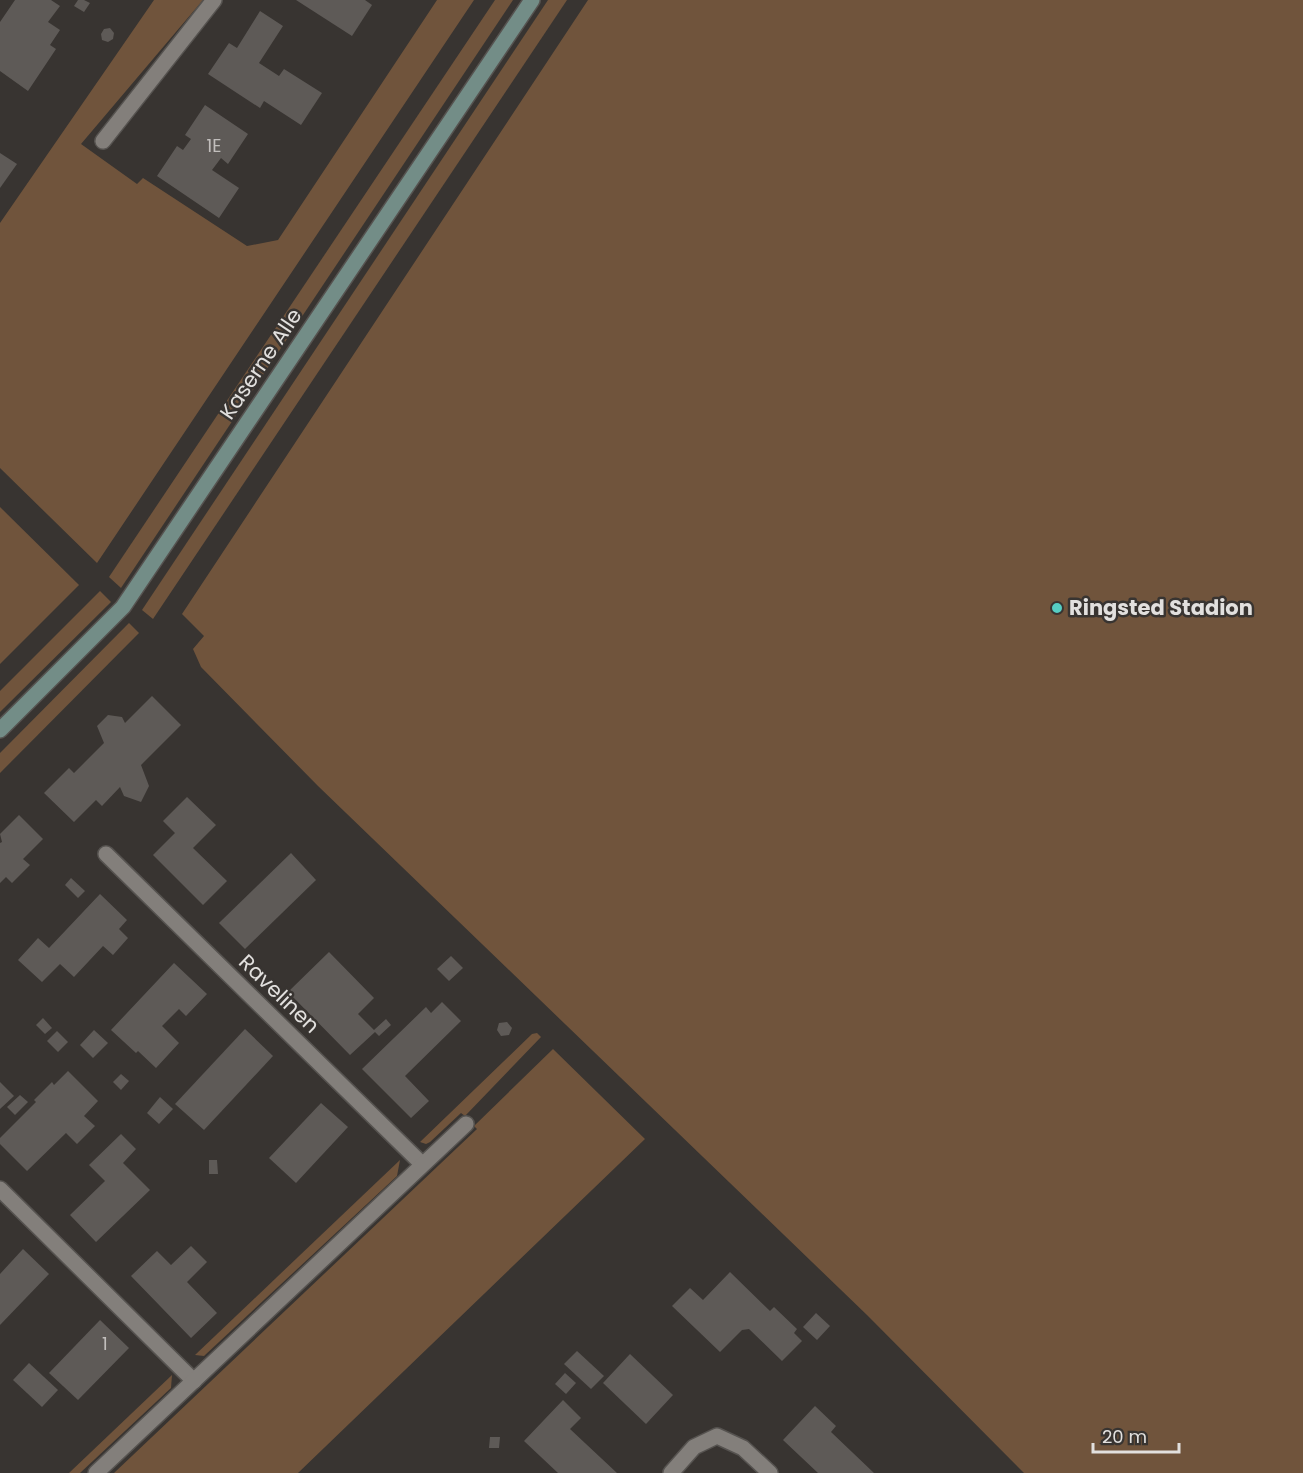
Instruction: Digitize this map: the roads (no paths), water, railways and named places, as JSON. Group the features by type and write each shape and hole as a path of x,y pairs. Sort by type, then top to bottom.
{"street":[{"path":"103,141 214,0"},
{"name":"Kaserne Alle","path":"0,730 123,607 532,0"},
{"name":"Ravelinen","path":"106,854 423,1164"},
{"path":"96,1473 466,1124"},
{"path":"0,1189 194,1381"},
{"path":"671,1473 694,1447 717,1436 743,1448 770,1473"}],"place":[{"name":"Ringsted Stadion","path":"1057,608"}]}
